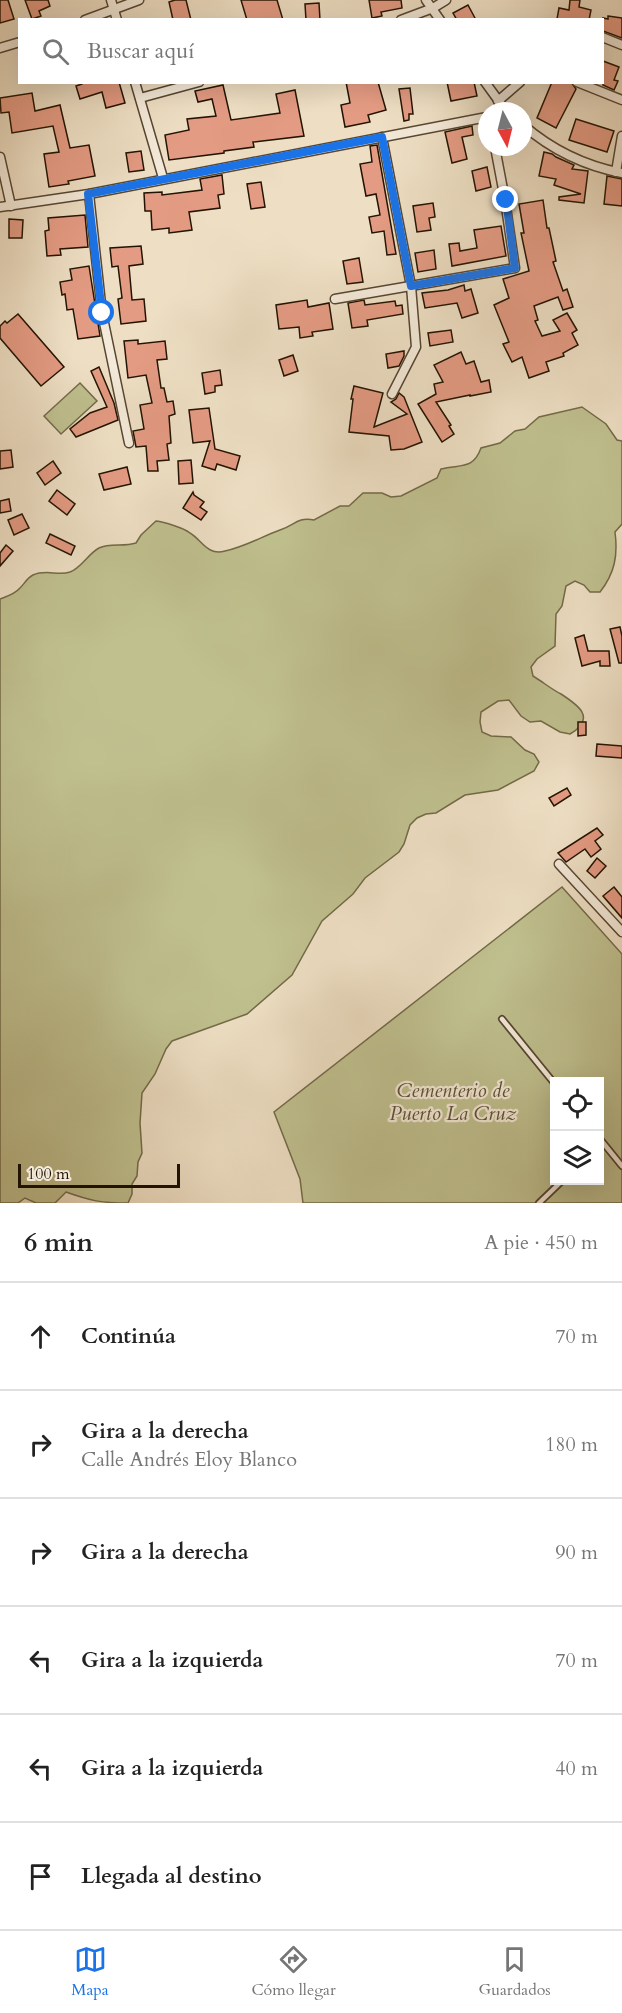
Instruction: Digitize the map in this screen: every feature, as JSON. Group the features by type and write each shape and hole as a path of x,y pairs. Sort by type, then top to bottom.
{"street":[{"path":"111,0 116,18"},
{"path":"90,18 139,0"},
{"path":"426,0 439,18"},
{"path":"407,18 433,9 446,0"},
{"path":"604,37 622,45"},
{"path":"0,48 18,43"},
{"path":"136,84 163,178"},
{"path":"140,98 192,84"},
{"path":"486,84 498,101 518,84"},
{"path":"583,84 622,100"},
{"path":"0,207 88,194 478,119"},
{"path":"532,132 548,144 579,161 619,173 622,136"},
{"path":"382,137 411,286 416,347 392,394"},
{"path":"0,156 11,206"},
{"path":"335,299 515,268 506,200 497,156"},
{"path":"88,194 102,313 129,444"},
{"path":"559,864 622,932"}],"lane":[{"path":"502,1019 550,1077"},
{"path":"604,1146 622,1166"},
{"path":"539,1203 558,1185"}],"green space":[{"path":"80,383 97,401 61,434 44,416"},
{"path":"582,407 606,424 617,440 622,441 622,524 615,532 614,564 605,585 600,592 590,592 584,585 575,581 566,586 562,606 556,614 555,646 537,659 531,667 533,676 578,707 584,717 582,723 570,734 560,732 541,721 530,722 521,716 509,700 498,701 481,712 482,732 491,736 511,737 525,750 534,754 539,762 534,771 498,790 465,795 436,813 417,818 410,825 399,852 365,878 353,894 322,921 292,975 247,1014 172,1041 142,1093 140,1123 142,1153 128,1203 96,1201 66,1192 55,1203 36,1203 25,1198 18,1203 0,1203 0,599 16,592 33,575 70,572 99,548 136,543 156,521 183,529 209,549 219,552 246,544 300,521 314,520 340,506 349,506 363,493 401,496 437,478 441,469 470,463 481,448 500,443 515,431 525,429 539,417"},
{"name":"Cementerio de Puerto La Cruz","path":"562,887 622,954 622,1203 303,1203 300,1179 274,1112"}],"building":[{"path":"0,0 8,0 14,19 0,23"},
{"path":"25,0 48,0 50,6 39,11 41,16 32,18"},
{"path":"186,0 190,18 173,18 169,2"},
{"path":"241,0 277,0 282,18 246,18"},
{"path":"369,0 401,0 402,8 381,12 382,16 372,18"},
{"path":"570,0 580,0 579,7 591,10 589,18 557,18 559,8 569,10"},
{"path":"319,3 320,18 306,18 305,4"},
{"path":"468,5 475,18 456,18 453,13"},
{"path":"608,16 622,18 622,38 604,31 604,18 608,19"},
{"path":"604,61 619,67 614,80 618,81 614,90 603,85"},
{"path":"120,84 125,103 106,108 102,92 80,99 76,86"},
{"path":"346,84 379,84 386,110 368,115 370,122 345,127 341,105 350,103"},
{"path":"447,84 474,84 477,96 451,101"},
{"path":"551,84 572,84 576,89 556,128 537,118"},
{"path":"223,85 231,120 280,113 276,94 295,90 304,136 253,142 254,147 169,160 165,135 189,130 187,119 216,116 212,99 198,102 195,91"},
{"path":"410,88 413,114 409,114 409,120 404,121 399,89"},
{"path":"32,93 35,111 60,105 70,148 89,145 95,176 49,187 44,154 59,152 53,126 12,133 9,112 1,113 0,98"},
{"path":"576,119 614,131 607,152 569,140"},
{"path":"472,126 473,135 462,137 467,159 452,163 445,132"},
{"path":"377,145 396,254 387,255 384,231 372,233 369,217 380,215 376,194 366,196 360,164 372,162 370,146"},
{"path":"141,151 144,170 129,172 126,153"},
{"path":"544,152 574,165 572,169 588,171 584,203 559,200 559,197 581,194 554,185 556,179 539,176"},
{"path":"487,167 491,187 476,191 472,171"},
{"path":"222,175 224,194 218,195 220,208 189,212 192,230 169,233 169,228 152,230 151,211 145,211 144,193 162,192 162,195 202,190 200,179"},
{"path":"607,176 622,179 622,206 604,204"},
{"path":"261,182 265,207 251,209 247,184"},
{"path":"543,200 547,228 549,228 556,261 553,262 563,291 567,289 573,307 563,310 558,297 534,306 538,320 535,321 542,336 560,331 553,320 567,313 577,330 572,333 578,345 563,353 564,356 546,362 549,371 529,378 522,357 512,362 503,344 509,342 494,305 509,298 503,279 529,271 521,233 524,233 519,204"},
{"path":"433,203 435,217 429,218 431,230 417,232 413,206"},
{"path":"85,215 88,247 60,249 61,255 47,256 45,231 49,230 48,218"},
{"path":"9,219 23,220 22,238 9,238"},
{"path":"501,226 506,256 452,266 449,244 459,243 460,251 477,248 474,230"},
{"path":"141,246 143,264 129,266 132,300 144,299 146,321 121,324 118,299 122,298 118,266 112,267 110,248"},
{"path":"434,250 436,269 418,272 415,253"},
{"path":"359,258 363,282 347,284 343,261"},
{"path":"89,266 100,336 78,339 73,309 67,310 65,294 62,295 60,282 72,280 70,269"},
{"path":"464,285 465,291 471,289 478,313 462,318 457,303 425,308 422,293 448,290"},
{"path":"307,300 308,307 329,303 333,329 312,332 313,336 300,338 299,327 279,329 276,305"},
{"path":"364,300 365,305 395,301 396,306 402,305 403,314 367,320 368,326 352,328 348,303"},
{"path":"18,314 64,367 41,386 0,338 0,326"},
{"path":"451,330 453,342 430,346 428,333"},
{"path":"138,340 138,344 165,341 167,359 157,360 161,388 164,388 167,402 173,401 175,414 169,416 171,443 167,444 169,460 157,461 158,471 148,471 146,446 136,447 133,431 144,429 140,405 152,403 146,375 128,378 124,341"},
{"path":"404,351 399,366 388,368 386,354"},
{"path":"461,352 466,364 474,361 481,382 489,380 491,392 436,402 454,434 442,442 418,404 436,394 434,384 443,382 434,365"},
{"path":"293,355 298,371 284,376 279,360"},
{"path":"99,367 114,403 118,420 76,437 70,429 90,413 107,407 91,371"},
{"path":"220,370 222,385 215,386 215,392 205,394 202,373"},
{"path":"354,386 383,393 374,427 407,414 391,402 399,393 404,397 422,442 404,449 391,450 389,436 349,432"},
{"path":"209,408 215,449 240,456 236,470 217,464 215,470 202,466 210,441 193,443 189,410"},
{"path":"11,450 13,467 0,469 0,451"},
{"path":"191,460 193,483 179,484 178,461"},
{"path":"53,461 61,473 45,485 37,473"},
{"path":"127,467 131,484 104,490 99,474"},
{"path":"57,490 75,504 67,515 49,501"},
{"path":"193,492 204,502 200,507 207,512 201,520 183,508"},
{"path":"9,499 11,511 0,513 0,501"},
{"path":"22,514 29,528 14,535 8,520"},
{"path":"50,534 75,546 71,555 46,543"},
{"path":"6,545 13,551 0,566 0,553"},
{"path":"620,627 622,663 619,663 610,629"},
{"path":"584,635 588,651 609,651 610,666 600,666 600,661 582,666 575,638"},
{"path":"578,722 586,722 586,735 578,736"},
{"path":"597,744 622,746 622,758 596,756"},
{"path":"567,788 571,795 554,806 549,798"},
{"path":"597,828 603,835 595,841 601,849 591,857 585,849 566,862 558,853"},
{"path":"597,858 606,866 595,878 587,871"},
{"path":"614,887 622,897 622,918 603,896"}],"route":[{"path":"102,313 88,194 382,137 411,286 515,268 506,200"}]}
